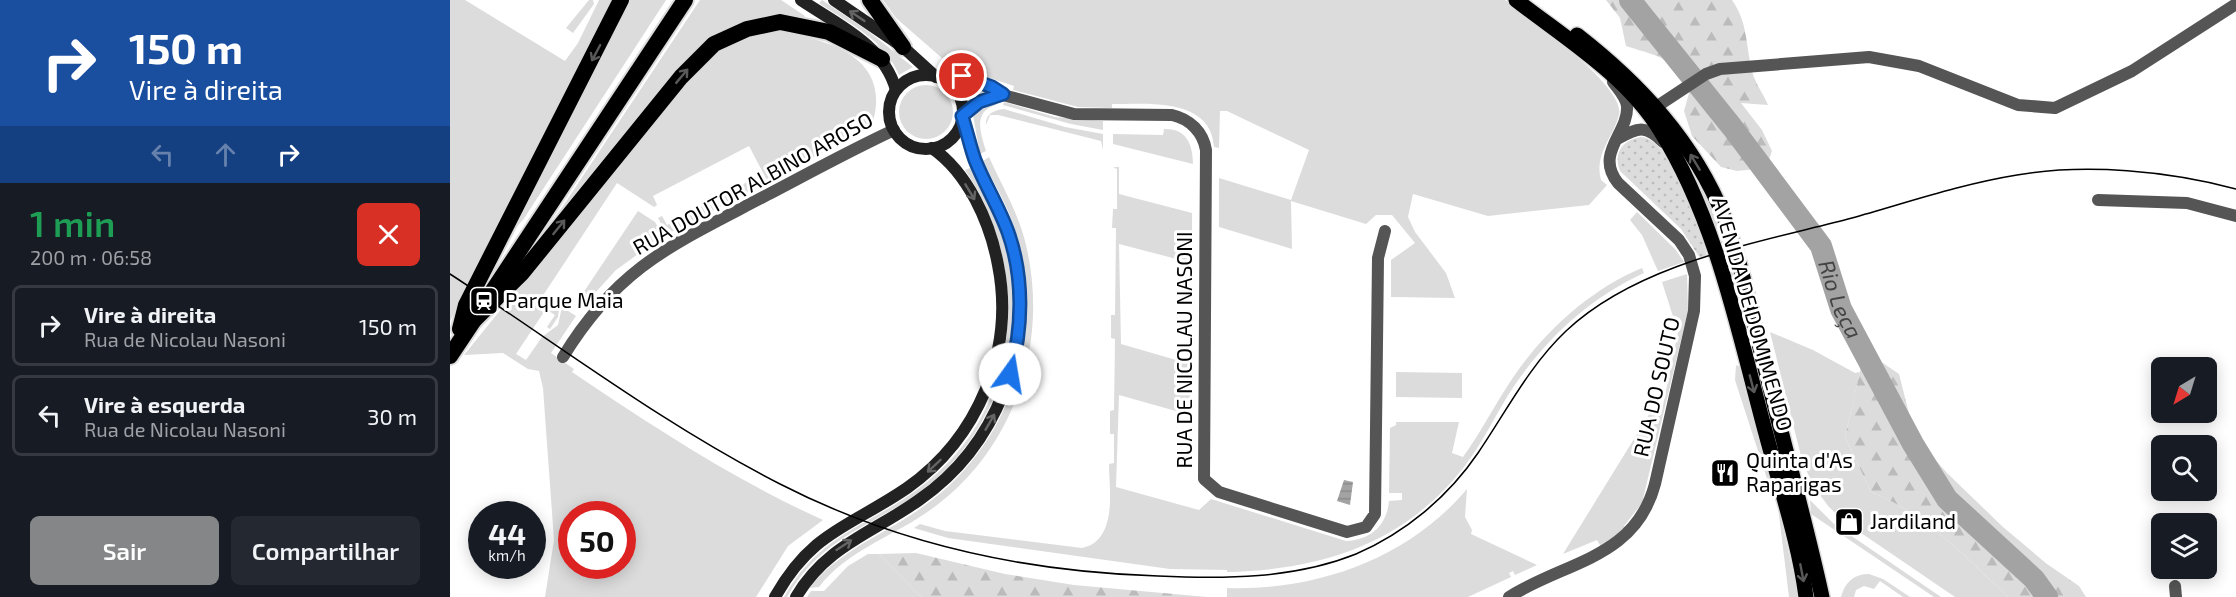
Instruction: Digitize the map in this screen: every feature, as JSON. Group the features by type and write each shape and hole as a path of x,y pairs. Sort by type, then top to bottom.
{"highway":[{"path":"466,325 466,305 621,0"},
{"path":"450,356 466,325 677,0"},
{"path":"466,325 685,0"},
{"path":"870,0 903,47"},
{"path":"450,343 522,273 681,77 714,44 747,29 780,22 829,32 882,59"}],"main road":[{"path":"801,0 865,43 882,59 896,90"},
{"path":"795,597 808,577 832,553 910,507 956,470 981,438 1006,386 1019,328 1016,263 1008,233 976,161 958,95 950,85 938,78 903,47 834,0"},
{"name":"AVENIDA DE DOM MENDO","path":"1516,0 1604,69 1645,110 1660,130 1697,199 1711,239 1775,469 1806,597"},
{"name":"AVENIDA DE DOM MENDO","path":"1532,0 1611,62 1656,107 1704,175 1727,228 1805,522 1822,597"},
{"path":"776,597 795,567 820,540 908,488 943,457 970,421 991,377 998,352 1002,318 1002,289 995,251 972,195 952,165 932,148 910,145 894,130 889,113 896,90 914,77 938,78"},
{"path":"932,148 951,139 957,131 962,115"}],"street":[{"path":"1656,107 1706,74 1732,67 1869,57 1918,66 2018,105 2055,108 2132,71 2236,4"},
{"name":"RUA DO SOUTO","path":"1509,597 1547,575 1619,543 1639,522 1648,506 1655,484 1694,311 1695,276 1689,255 1679,240 1615,180 1610,158 1627,105 1604,69"},
{"name":"RUA DE NICOLAU NASONI","path":"938,78 962,76 992,87 1003,94 1074,114 1172,115 1184,119 1196,128 1206,150 1204,479 1220,492 1347,532 1366,527 1375,514 1378,258 1385,231"},
{"path":"962,115 979,102 1003,94"},
{"path":"1617,139 1641,129 1650,130 1671,152"},
{"name":"RUA DOUTOR ALBINO AROSO","path":"562,357 610,293 652,257 894,130"},
{"path":"2098,200 2187,203 2236,216"}],"green space":[{"path":"450,0 465,0 565,61 578,43 599,0 615,0 450,321"},
{"path":"589,0 593,0 594,4 573,33 566,28"},
{"path":"627,0 666,0 523,220 512,231"},
{"path":"700,0 781,0 805,16 802,20 734,28 545,233"},
{"path":"822,0 868,31 913,67 899,75 885,52 875,42 819,3"},
{"path":"883,0 1505,0 1593,71 1617,103 1619,115 1600,162 1601,180 1607,185 1589,205 1488,216 1413,194 1408,217 1415,232 1446,273 1455,298 1391,297 1391,260 1415,243 1392,215 1376,215 1366,224 1291,201 1292,249 1219,227 1219,178 1291,200 1309,150 1227,111 1220,111 1219,148 1214,147 1210,131 1202,119 1190,111 1159,104 1112,104 1112,108 1078,107 1013,90 1014,86 950,65 896,18"},
{"path":"1606,0 1732,0 1741,16 1752,72 1768,105 1741,103 1762,130 1772,151 1766,168 1737,171 1721,167 1692,136 1684,111 1689,93 1677,72 1658,56 1626,46 1620,18"},
{"path":"776,29 798,30 797,35 832,45 860,62 875,88 876,105 872,125 768,182 749,146 653,196 657,205 654,207 617,183 544,294 559,309 558,317 550,329 547,327 555,315 546,309 516,354 526,360 542,337 558,325 562,307 576,316 551,353 574,369 572,372 726,470 823,520 788,546 756,597 545,597 554,540 543,388 539,371 528,369 503,353 464,355 693,72 728,42"},
{"path":"921,85 931,85 941,89 949,97 953,112 949,127 941,135 931,139 921,139 911,135 903,127 899,117 899,107 903,97 911,89"},
{"path":"998,100 996,105 988,108 981,118 980,124 986,151 980,154 973,115 979,106"},
{"path":"1004,102 1055,117 1103,121 1103,130 1071,124 1003,105"},
{"path":"1004,109 1065,127 1103,134 1103,150 1101,141 998,115 990,115 986,125 987,118 991,113"},
{"path":"1164,129 1172,129 1183,134 1192,150 1193,164 1113,144 1113,134 1163,135"},
{"path":"1641,137 1652,142 1664,153 1674,168 1692,207 1707,256 1700,258 1681,229 1620,171 1618,159 1621,148 1629,141"},
{"path":"989,157 1019,222 1026,245 1032,281 1033,318 1029,354 1020,388 1006,422 987,453 964,481 937,505 845,562 819,587 809,588 835,563 924,506 955,479 981,448 1002,414 1016,377 1025,338 1027,298 1022,258 1011,218 983,161"},
{"path":"1688,164 1719,225 1727,250 1721,252 1707,205"},
{"path":"1113,167 1119,167 1119,194 1192,213 1192,263 1119,244 1121,344 1190,364 1190,415 1119,395 1116,487 1199,510 1211,499 1346,541 1363,538 1376,530 1385,517 1389,501 1402,500 1402,493 1389,493 1390,428 1396,425 1396,422 1459,422 1452,453 1463,457 1514,376 1540,343 1571,313 1605,287 1642,268 1644,273 1603,296 1566,325 1550,341 1507,397 1470,459 1440,494 1415,516 1387,534 1358,548 1295,566 1227,572 1227,570 1170,569 948,538 914,528 920,524 945,531 1082,548 1092,544 1101,536 1106,527 1110,506 1109,464 1114,463 1114,434 1110,434 1110,411 1114,410 1115,339 1111,338 1111,315 1115,315 1116,228 1112,228 1113,209 1117,209 1117,169"},
{"path":"970,168 1001,233 1011,278 1012,313 1009,348 1000,382 986,414 968,444 944,471 917,494 830,548 815,561 787,597 784,597 814,557 831,543 907,497 927,482 959,451 982,415 998,376 1007,334 1007,292 1001,249 986,208 965,170"},
{"path":"753,179 758,188 667,234 658,218 662,216 667,225"},
{"path":"638,211 655,222 663,236 616,270 583,306 577,302"},
{"path":"1637,212 1676,250 1684,262 1658,271 1642,235 1630,220"},
{"path":"1730,261 1774,432 1724,262"},
{"path":"1687,274 1688,311 1642,503 1624,526 1627,529 1601,547 1597,540 1563,554 1650,413 1661,415 1678,332 1662,282"},
{"path":"1770,332 1813,350 1855,373 1860,372 1845,437 1871,492 1891,501 1927,524 1961,552 2008,597 1955,597 1845,522 1829,507 1816,490 1803,464"},
{"path":"1877,359 1899,374 1915,437 1947,473 2003,527 2047,564 2079,586 2086,597 2008,597 1961,552 1927,524 1891,501 1871,492 1845,437 1861,367"},
{"path":"1736,365 1740,367 1774,491 1771,491 1735,380"},
{"path":"1396,372 1462,373 1462,398 1396,397"},
{"path":"1467,489 1465,517 1472,530 1471,534 1537,565 1515,575 1513,571 1509,573 1511,577 1468,597 1227,597 1227,588 1294,584 1358,566 1389,552 1417,534"},
{"path":"1810,500 1834,524 1941,597 1934,597 1811,514"},
{"path":"1778,507 1799,597 1789,597"},
{"path":"916,553 1005,574 1074,585 1207,597 921,597 879,554"},
{"path":"868,554 879,554 921,597 807,597 811,591 824,591 848,566"},
{"path":"1869,574 1883,579 1910,597 1903,597 1880,581 1874,589 1864,586 1856,590 1854,597 1841,597 1851,580 1859,575"}],"shaded area":[{"path":"1344,480 1353,482 1350,505 1337,501"}],"waterway":[{"name":"Rio Leça","path":"1630,0 1732,127 1821,246 1841,309 1913,444 1947,499 2034,579 2047,597"}],"tram line":[{"path":"450,274 612,384 737,461 824,505 870,523 964,551 1060,568 1158,576 1258,576 1308,568 1356,554 1392,536 1424,512 1466,469 1529,374 1566,331 1595,308 1628,288 1663,272 1700,258 1954,189 2043,171 2099,169 2155,173 2236,189"}],"place":[{"name":"Parque Maia","path":"484,301"},
{"name":"Quinta d'As Raparigas","path":"1725,473"},
{"name":"Jardiland","path":"1849,522"}],"route":[{"path":"962,76 992,87 1003,94 986,98 962,116 971,149 1002,217 1015,255 1020,313 1017,346 1010,374"}]}
